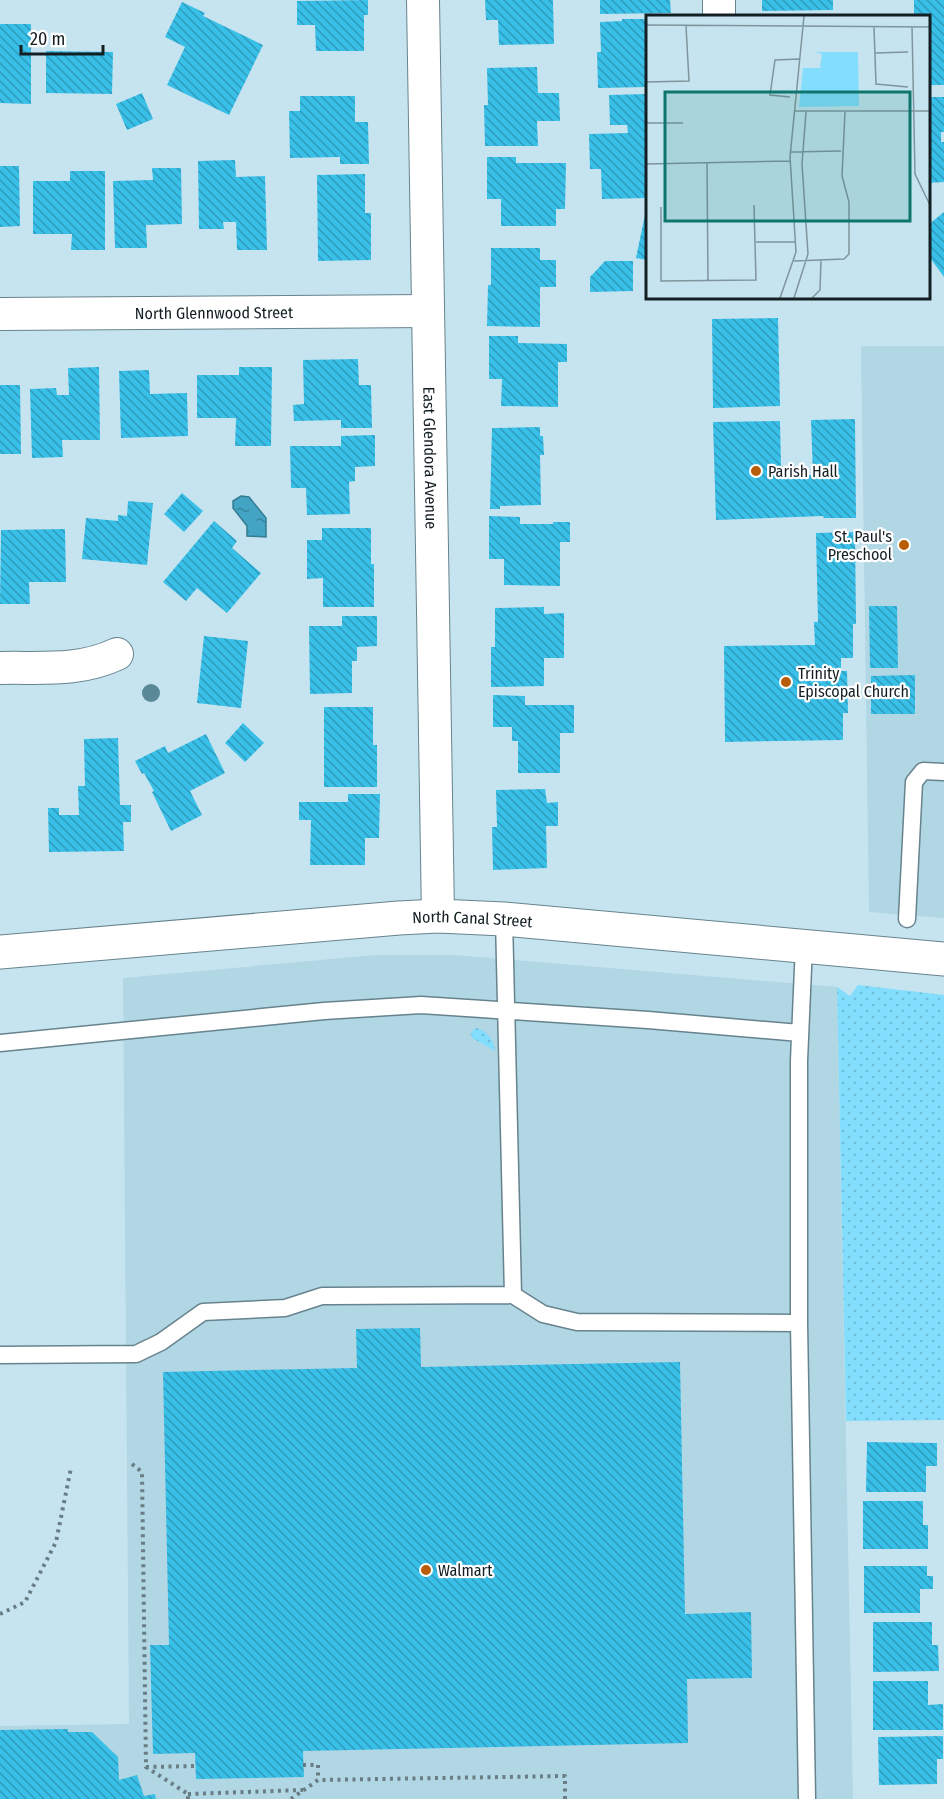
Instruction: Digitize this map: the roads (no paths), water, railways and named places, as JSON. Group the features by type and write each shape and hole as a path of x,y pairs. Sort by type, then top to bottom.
{"street":[{"name":"East Glendora Avenue","path":"423,0 438,916"},
{"name":"North Glennwood Street","path":"0,314 428,311"},
{"path":"0,668 80,667 99,663 117,654"},
{"name":"North Canal Street","path":"0,952 438,916 504,919 944,959"}],"lane":[{"path":"907,919 914,782 923,771 944,772"},
{"path":"504,919 513,1295"},
{"path":"804,945 800,1033 799,1323 807,1799"},
{"path":"0,1043 365,1008 421,1005 800,1033"},
{"path":"0,1355 136,1354 161,1342 203,1312 285,1308 322,1296 513,1295 543,1314 577,1322 799,1323"}],"water":[{"path":"241,496 249,497 266,518 266,537 247,536 247,526 233,508 233,501"}],"place":[{"name":"Parish Hall","path":"756,471"},
{"name":"St. Paul's Preschool","path":"904,545"},
{"name":"Trinity Episcopal Church","path":"786,682"},
{"name":"Walmart","path":"426,1570"}]}
